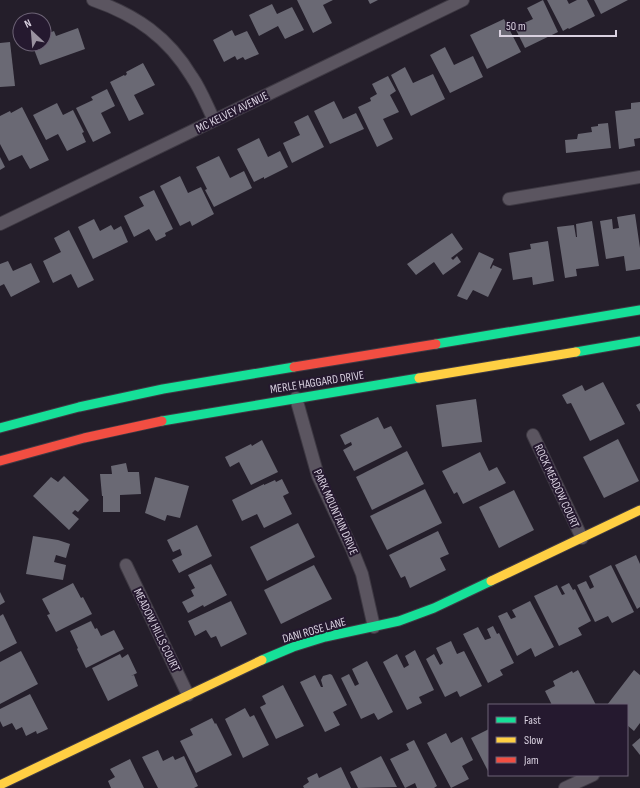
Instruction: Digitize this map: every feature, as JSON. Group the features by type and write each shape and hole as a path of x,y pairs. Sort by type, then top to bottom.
{"main road":[{"name":"MERLE HAGGARD DRIVE","path":"0,428 78,407 163,389 640,310"},
{"name":"MERLE HAGGARD DRIVE","path":"0,461 109,431 169,419 640,341"},
{"name":"DANI ROSE LANE","path":"0,785 262,660 293,647 326,637 399,621 434,608 640,510"}],"street":[{"path":"93,0 115,8 132,17 159,36 178,55 193,77 214,120"},
{"name":"MC KELVEY AVENUE","path":"0,224 463,0"},
{"path":"508,199 640,177"},
{"name":"PARK MOUNTAIN DRIVE","path":"296,398 318,476 362,574 374,627"},
{"name":"ROCK MEADOW COURT","path":"533,435 582,538"},
{"name":"MEADOW HILLS COURT","path":"126,565 188,695"},
{"path":"565,788 591,776"}],"building":[{"path":"297,0 333,0 323,5 332,23 313,33"},
{"path":"368,0 378,0 370,4"},
{"path":"543,0 558,32 525,48 516,30 525,25 524,23 533,19 527,8"},
{"path":"547,0 567,0 569,4 577,0 587,0 595,16 563,31"},
{"path":"594,0 628,0 601,14"},
{"path":"272,4 277,14 292,7 304,30 285,39 278,26 259,36 249,15"},
{"path":"504,19 521,52 487,69 470,35"},
{"path":"78,28 85,49 40,65 35,52 52,52 52,32 54,31 56,36"},
{"path":"232,30 235,36 247,31 259,54 245,60 243,57 237,60 235,56 224,62 213,40"},
{"path":"10,42 15,86 0,87 0,43"},
{"path":"445,47 454,65 473,56 483,77 450,93 430,55"},
{"path":"143,63 155,85 134,95 144,114 129,121 110,82 124,75 125,76 127,74 126,72"},
{"path":"405,67 413,83 433,74 445,99 411,116 391,75"},
{"path":"388,76 396,91 390,95 399,112 383,119 393,139 377,147 358,107 371,101 370,98 377,94 372,84"},
{"path":"107,89 115,106 101,113 111,133 93,142 76,108 93,100 91,97"},
{"path":"334,101 343,119 356,113 364,129 330,144 314,111"},
{"path":"640,102 640,138 634,139 635,146 619,149 615,111 631,109 631,103"},
{"path":"57,103 63,115 73,110 84,132 82,133 86,142 67,151 58,134 46,140 33,115"},
{"path":"22,107 49,160 30,169 22,155 9,161 0,144 0,116 10,111 11,113"},
{"path":"308,115 324,147 292,163 283,143 300,135 294,122"},
{"path":"608,123 611,148 566,153 565,140 577,139 578,134 592,132 591,127 598,126 598,124"},
{"path":"259,138 268,157 280,151 288,167 264,179 264,177 254,182 237,149"},
{"path":"219,156 230,178 244,171 252,188 214,207 205,190 207,189 196,167"},
{"path":"0,157 5,167 0,170"},
{"path":"180,176 188,193 201,187 214,214 192,226 190,221 180,226 160,186"},
{"path":"154,190 173,229 165,233 166,236 156,241 149,229 134,237 124,216 144,206 139,197"},
{"path":"635,214 640,248 640,269 626,271 624,256 606,259 600,221 612,219 613,229 619,228 617,217"},
{"path":"94,219 100,231 111,225 114,230 121,226 128,242 93,259 78,227"},
{"path":"592,221 599,266 576,269 577,276 565,278 557,227 574,225 577,237 576,224"},
{"path":"69,230 94,280 78,288 71,274 53,283 43,261 61,252 54,238"},
{"path":"452,233 463,249 451,258 453,260 457,256 461,262 443,275 434,262 416,275 407,264"},
{"path":"548,241 554,281 533,285 532,277 513,280 509,253 531,249 530,244"},
{"path":"479,252 494,259 490,268 491,269 493,265 502,269 488,297 473,290 467,300 457,296"},
{"path":"8,261 13,271 31,263 40,282 11,297 4,284 0,286 0,264"},
{"path":"603,382 625,424 590,441 571,403 567,404 562,395 582,385 585,391"},
{"path":"476,399 482,442 442,447 436,405"},
{"path":"640,403 640,412 636,405"},
{"path":"378,417 384,429 391,426 402,447 354,471 343,450 352,445 351,442 345,445 340,435"},
{"path":"618,439 639,481 604,498 583,457"},
{"path":"262,440 278,472 251,485 239,462 230,467 225,457 251,444 252,446"},
{"path":"407,451 424,484 372,510 356,477"},
{"path":"480,452 489,471 497,467 506,483 463,504 457,492 454,494 442,471"},
{"path":"126,463 128,472 139,472 141,494 120,495 120,512 103,512 103,496 100,474 112,474 111,466"},
{"path":"64,476 89,500 78,512 75,510 72,513 79,519 69,530 33,496 51,477 58,482"},
{"path":"155,477 189,486 180,518 167,515 165,521 145,513"},
{"path":"282,479 289,493 283,496 292,514 264,528 257,514 242,521 232,500 264,484 275,480 276,482"},
{"path":"425,489 442,523 387,550 370,516"},
{"path":"514,490 534,530 499,548 479,507"},
{"path":"298,523 315,557 267,581 250,547"},
{"path":"197,525 212,556 179,573 172,560 182,555 180,549 173,552 167,540"},
{"path":"438,531 449,554 440,558 446,570 410,588 405,576 401,578 389,555"},
{"path":"33,536 58,540 70,544 66,558 56,555 54,562 66,565 63,580 26,574"},
{"path":"636,555 640,564 640,607 637,609 615,565"},
{"path":"211,564 227,595 204,607 203,605 188,613 182,602 194,596 191,590 195,588 188,575"},
{"path":"314,565 332,599 281,624 264,590"},
{"path":"611,565 634,612 612,623 608,616 595,622 577,585 586,581 590,589 594,587 589,576"},
{"path":"73,583 81,598 83,597 92,614 56,632 47,615 50,614 42,599"},
{"path":"569,583 573,590 575,589 591,621 578,628 582,635 559,646 534,596 557,585 562,595 565,594 561,587"},
{"path":"0,592 5,602 0,605"},
{"path":"231,601 247,634 221,647 216,636 211,638 206,630 195,636 188,621"},
{"path":"530,601 554,647 535,657 531,648 517,656 498,616 507,612 511,619 516,617 512,610"},
{"path":"3,614 17,643 0,652 0,616"},
{"path":"91,621 101,636 114,630 124,649 86,668 70,631"},
{"path":"493,626 497,634 499,633 514,663 500,670 503,675 488,683 463,634 478,627 485,640 491,638 487,629"},
{"path":"451,641 457,654 464,651 482,686 460,697 457,691 445,697 426,659 434,654 440,665 443,663 436,648"},
{"path":"415,650 434,690 419,697 422,703 407,710 383,662 397,654 404,668 409,665 405,656"},
{"path":"21,651 38,684 0,704 0,662"},
{"path":"120,654 122,658 128,654 137,673 131,676 134,675 138,686 108,701 92,668"},
{"path":"367,661 393,712 378,720 374,713 361,719 341,678 349,674 355,686 359,684 352,669"},
{"path":"578,670 595,704 552,704 545,691 555,686 553,681 572,671 573,673"},
{"path":"634,670 640,675 640,723 634,731 628,726 628,704 608,704"},
{"path":"330,674 332,675 347,705 333,712 340,725 325,732 300,682 315,675 321,687 323,687 321,680 323,676"},
{"path":"283,685 304,726 276,739 260,707 266,704 262,696"},
{"path":"30,694 48,729 37,734 36,731 26,736 22,727 16,730 12,723 3,727 0,721 0,709"},
{"path":"245,708 250,717 254,715 269,745 243,758 225,719"},
{"path":"212,718 232,755 196,773 180,741 193,735 190,729"},
{"path":"488,730 488,771 471,738"},
{"path":"446,733 451,743 462,737 473,760 462,766 469,779 451,788 427,743"},
{"path":"640,738 640,755 632,745"},
{"path":"414,740 437,786 434,788 417,788 415,783 405,788 390,759 409,750 406,744"},
{"path":"158,750 163,761 173,756 175,760 184,756 198,786 194,788 158,788 142,757"},
{"path":"381,756 397,787 358,788 350,772"},
{"path":"130,759 144,788 111,788 108,781 115,777 110,769"},
{"path":"341,767 351,788 304,788 303,786 309,782 307,778 317,773 319,778"}],"traffic: fast":[{"path":"436,344 640,310"},
{"path":"576,352 640,341"},
{"path":"0,428 79,407 163,389 294,367"},
{"path":"162,421 419,378"},
{"path":"262,660 293,647 325,637 399,621 434,608 491,581"}],"traffic: slow":[{"path":"419,378 576,352"},
{"path":"491,581 640,510"},
{"path":"0,785 262,660"}],"traffic: jam":[{"path":"294,367 436,344"},
{"path":"0,461 84,438 162,421"}]}
